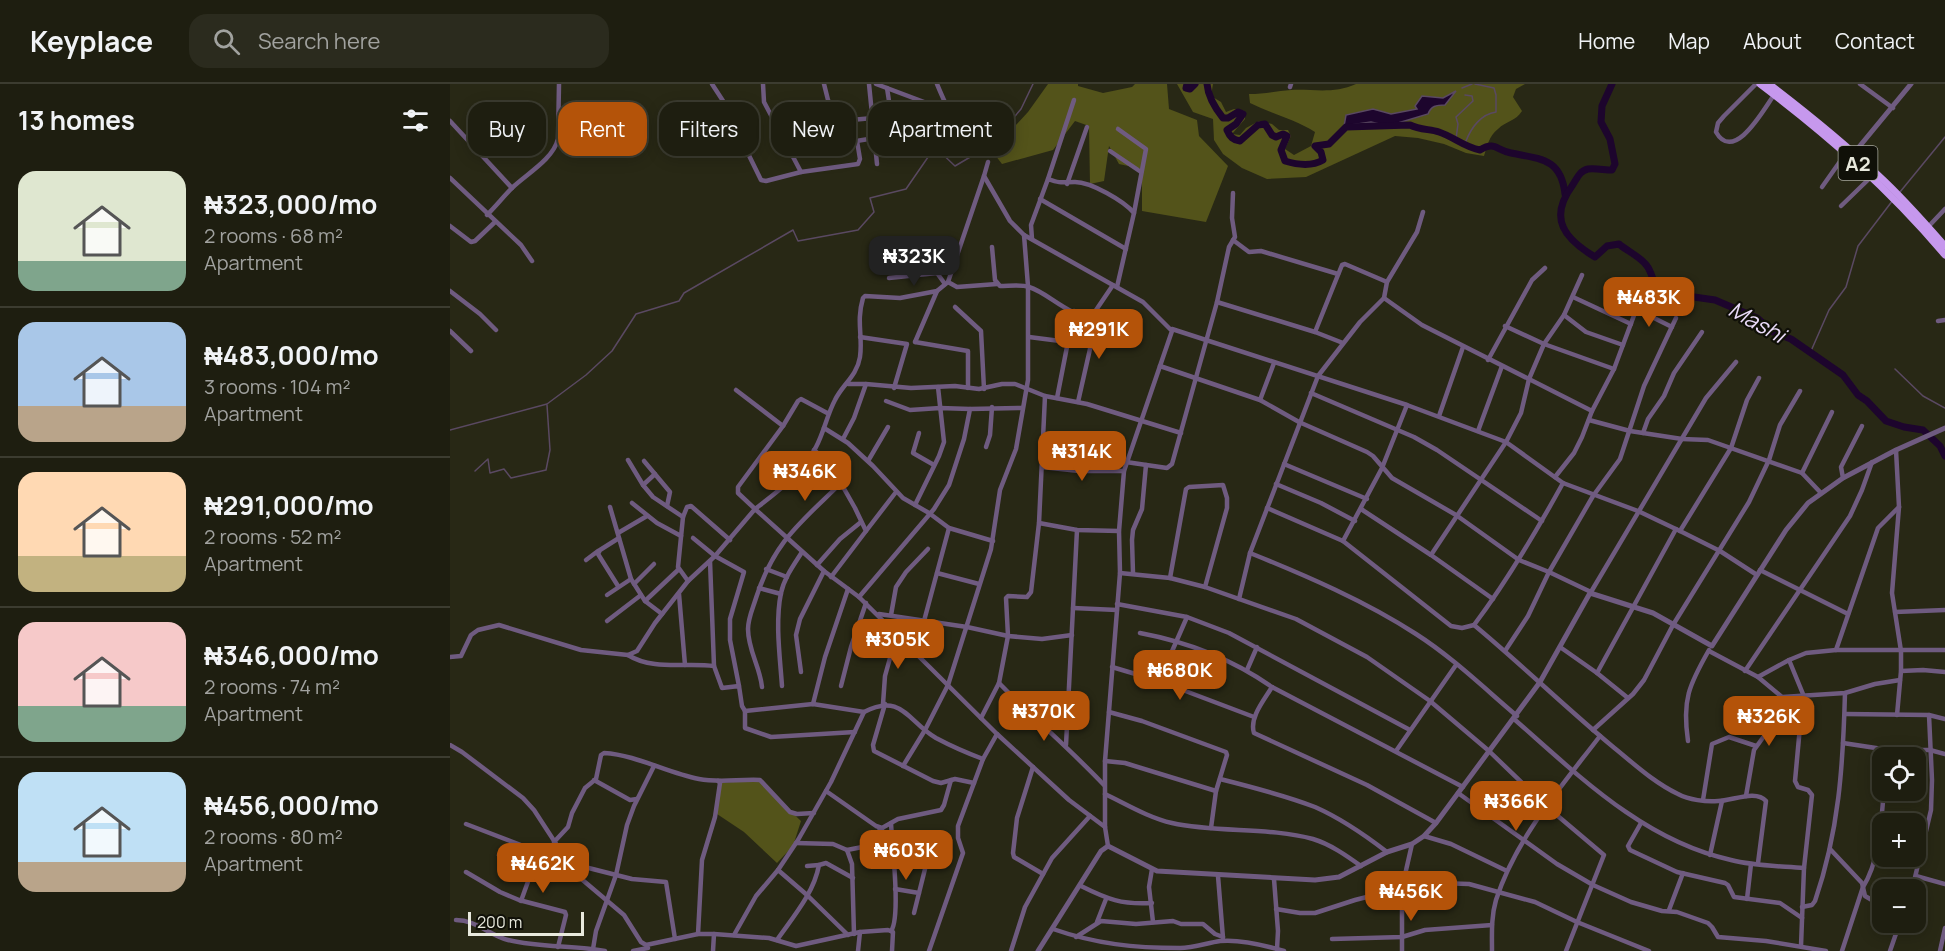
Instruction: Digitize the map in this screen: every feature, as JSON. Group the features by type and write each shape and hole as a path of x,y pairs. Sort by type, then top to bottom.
{"highway":[{"name":"A2","path":"1758,84 1850,154 1945,255"},
{"name":"A2","path":"1769,84 1907,204 1945,246"}],"street":[{"path":"487,215 512,188 551,153 556,145 559,84"},
{"path":"712,84 727,107 761,180 766,181 801,171 858,164 860,159 857,141 868,139"},
{"path":"763,84 764,102 801,171"},
{"path":"824,84 829,102"},
{"path":"869,84 871,102"},
{"path":"876,84 924,102"},
{"path":"937,84 944,102"},
{"path":"1758,84 1718,123 1716,132 1719,138 1731,142 1739,140 1774,95"},
{"path":"1860,84 1893,108"},
{"path":"1822,187 1893,108 1911,84"},
{"path":"887,88 889,102"},
{"path":"1032,239 1031,225 1074,100"},
{"path":"450,121 512,188"},
{"path":"1067,184 1087,127"},
{"path":"889,278 937,273 946,283 957,287 997,284 1000,286 1028,286 1074,311 1092,316 1115,286 1126,249 1146,149 1118,129"},
{"path":"1110,152 1141,172"},
{"path":"876,156 877,164"},
{"path":"915,342 937,291 946,283 988,162"},
{"path":"984,176 1010,221 1024,234 1143,302 1172,329 1407,405 1506,442 1563,483 1638,511 1759,573 1848,614"},
{"path":"1841,206 1872,176"},
{"path":"450,178 521,245 531,261"},
{"path":"1047,179 1060,184 1076,182 1096,187 1134,213"},
{"path":"1126,462 1170,468 1207,340 1229,247 1234,237 1233,193"},
{"path":"1040,199 1126,249"},
{"path":"1928,227 1945,209"},
{"path":"1239,599 1250,554 1318,376 1343,343 1384,298 1387,282 1417,232 1423,212"},
{"path":"450,226 471,242 475,242 495,222"},
{"path":"903,766 926,729 948,685 993,541 1000,490 1016,449 1022,408 1028,390 1028,286 1024,234"},
{"path":"1233,240 1249,252 1261,251 1338,274"},
{"path":"992,247 997,284"},
{"path":"1315,332 1342,265 1345,264 1387,282"},
{"path":"1488,360 1532,280 1545,268"},
{"path":"1431,555 1506,442 1521,413 1529,379 1544,344 1564,315 1582,275"},
{"path":"450,291 480,314 496,330"},
{"path":"628,655 637,651 688,581 730,540 755,509 790,480 814,450 840,391 848,384 860,358 858,320 865,296 900,298 937,291"},
{"path":"1555,477 1574,453 1592,411 1614,369 1642,294"},
{"path":"1573,297 1631,324"},
{"path":"1384,298 1422,325 1592,411"},
{"path":"1217,302 1343,343"},
{"path":"955,307 981,331 984,389"},
{"path":"1636,309 1672,327"},
{"path":"1057,398 1074,311"},
{"path":"1078,402 1090,349 1095,312"},
{"path":"1564,315 1586,332 1623,345"},
{"path":"1505,651 1528,616 1549,572 1593,496 1620,459 1644,386 1676,318"},
{"path":"1938,321 1945,320"},
{"path":"1505,326 1544,344 1614,369"},
{"path":"1108,846 1105,827 1105,761 1120,573 1119,531 1124,471 1172,329"},
{"path":"450,331 471,351"},
{"path":"1643,433 1648,419 1664,396 1674,373 1702,332"},
{"path":"860,337 907,344 915,342 968,351 968,388"},
{"path":"1029,337 1068,342"},
{"path":"894,388 907,344"},
{"path":"1439,416 1463,347"},
{"path":"1108,846 1152,869 1218,876 1315,880 1339,877 1387,852 1412,844 1424,836 1540,682 1706,398 1736,362"},
{"path":"1260,400 1274,363"},
{"path":"1160,366 1260,400 1299,422 1367,452 1392,478 1456,515 1519,560 1591,592 1653,613 1758,677 1782,697 1845,693 1870,685 1900,680"},
{"path":"1478,431 1502,366"},
{"path":"1597,673 1678,530 1731,448 1746,400 1759,378"},
{"path":"848,384 894,388 984,389 1008,383 1045,396 1078,402 1181,433"},
{"path":"843,439 855,417 866,384"},
{"path":"915,506 944,442 938,387"},
{"path":"736,390 783,426"},
{"path":"1593,730 1628,699 1644,680 1673,625 1749,502 1769,460 1780,425 1800,391"},
{"path":"1311,393 1437,450 1542,521"},
{"path":"981,718 999,683 1008,636 1006,600 1008,596 1029,596 1039,523 1045,396"},
{"path":"829,414 801,399 738,487 738,493 817,565 866,603 997,734 1105,827"},
{"path":"886,401 910,410 1022,408"},
{"path":"1342,541 1382,468 1407,405"},
{"path":"986,447 990,435 992,407"},
{"path":"859,597 930,513 949,485 964,439 970,409"},
{"path":"1802,473 1832,412"},
{"path":"1589,420 1630,431 1682,439 1702,439 1731,448 1802,473 1821,493"},
{"path":"868,461 888,426"},
{"path":"1843,478 1841,467 1862,426"},
{"path":"824,428 843,439 868,461 896,492 915,506 930,513 949,528 993,541"},
{"path":"1688,741 1685,722 1688,695 1695,675 1710,648 1797,516 1821,493 1843,478 1896,450 1945,428"},
{"path":"919,433 913,453 934,465"},
{"path":"814,450 830,464 866,531"},
{"path":"1896,450 1899,507 1892,593 1901,651 1897,714"},
{"path":"628,460 653,497 683,517"},
{"path":"644,461 670,492 667,506"},
{"path":"1745,671 1850,516 1872,462"},
{"path":"1284,464 1367,498"},
{"path":"1132,573 1132,540 1142,509 1146,465"},
{"path":"1042,467 1079,471 1124,471"},
{"path":"643,484 655,474"},
{"path":"1267,508 1342,541 1451,626 1462,627 1474,625 1493,599 1519,560 1563,483"},
{"path":"762,687 761,676 750,650 748,629 766,568 786,537 840,484"},
{"path":"1276,484 1355,520"},
{"path":"1170,578 1186,489 1223,485 1227,508 1205,587"},
{"path":"831,577 896,492"},
{"path":"632,503 647,516 681,536"},
{"path":"645,601 678,570 683,517 687,507 691,506 730,540"},
{"path":"610,507 633,581 645,601 662,614"},
{"path":"1836,650 1878,528 1899,507"},
{"path":"1361,509 1493,599"},
{"path":"586,560 647,516"},
{"path":"817,565 840,539 861,522"},
{"path":"1039,523 1077,530 1119,531"},
{"path":"924,621 949,528"},
{"path":"1066,745 1077,530"},
{"path":"693,538 715,556 744,572 730,619 730,640 742,706 745,711 745,728 771,737 855,732"},
{"path":"891,615 896,587 906,572 928,549"},
{"path":"600,550 598,557 618,586"},
{"path":"782,686 779,637 781,594 787,577 802,552"},
{"path":"1250,554 1301,574 1416,634 1456,665 1574,771 1627,814 1641,822 1668,837 1710,855 1751,864 1804,868"},
{"path":"710,561 714,666 720,686 724,689 739,686"},
{"path":"608,595 618,586 633,581 654,564"},
{"path":"766,568 787,577"},
{"path":"678,570 688,581"},
{"path":"801,672 796,634 800,619 824,571"},
{"path":"937,573 979,584"},
{"path":"1120,573 1170,578 1205,587 1296,619 1367,657 1430,701 1489,751 1546,806 1604,855 1566,951"},
{"path":"759,588 781,594"},
{"path":"813,704 825,657 848,589"},
{"path":"679,594 685,665"},
{"path":"607,621 641,595"},
{"path":"841,686 866,603"},
{"path":"1117,604 1187,617 1257,647 1410,730"},
{"path":"1073,608 1117,610"},
{"path":"1896,612 1945,610"},
{"path":"877,614 967,627 1008,636 1042,639 1071,635"},
{"path":"1159,681 1187,617"},
{"path":"450,657 461,656 471,635 478,630 499,625 581,650 628,655 640,661 714,666"},
{"path":"1474,625 1593,730 1655,781 1680,796 1702,800 1722,801 1757,796 1766,801 1758,863"},
{"path":"897,633 885,676 884,704 874,751 933,782 941,783 951,780 974,783"},
{"path":"1140,633 1176,640 1247,670 1272,687 1463,787"},
{"path":"1247,670 1257,647"},
{"path":"1560,647 1597,673 1628,699"},
{"path":"1758,677 1803,654 1836,650 1945,650"},
{"path":"1789,660 1803,694 1795,781 1798,787 1808,790 1812,795 1804,868 1800,946"},
{"path":"1396,751 1456,665"},
{"path":"1112,667 1159,681 1254,717"},
{"path":"1901,671 1945,672"},
{"path":"999,683 1038,722 1066,745 1105,786"},
{"path":"1272,687 1254,717 1252,729 1259,736 1367,785 1436,823"},
{"path":"1802,907 1812,906 1815,901 1827,865 1837,819 1845,693"},
{"path":"1746,796 1756,747 1772,725 1782,697"},
{"path":"745,711 813,704 864,712 884,704 904,712 934,737 983,759"},
{"path":"734,935 756,896 778,870 814,813 864,712"},
{"path":"1109,712 1225,750 1227,755 1216,791 1211,828"},
{"path":"1845,714 1929,715 1945,719"},
{"path":"1915,879 1931,810 1929,715"},
{"path":"929,951 962,859 958,826 983,759 997,734"},
{"path":"1492,951 1492,925 1507,871 1546,806 1600,736"},
{"path":"1702,800 1713,744 1729,738 1756,747"},
{"path":"1843,743 1872,747"},
{"path":"450,745 523,798 534,810 562,853 568,868 624,915 641,942 648,948"},
{"path":"1926,750 1945,754"},
{"path":"554,842 566,831 581,794 594,780 601,755 604,753 691,777 718,781 760,780 790,812 814,813"},
{"path":"1105,761 1125,762 1216,791"},
{"path":"593,949 596,931 616,875 627,825 654,766"},
{"path":"1033,767 1017,818 1013,855 1043,874"},
{"path":"1220,779 1282,795 1317,808 1387,852"},
{"path":"594,780 630,800 637,799"},
{"path":"879,828 898,819 941,810 951,780"},
{"path":"699,934 702,860 715,816 720,783 718,781"},
{"path":"826,791 891,839"},
{"path":"1458,793 1557,864 1593,885 1631,902 1662,911 1677,912 1708,923 1718,937 1826,951"},
{"path":"1105,794 1163,820 1315,840 1361,866"},
{"path":"1710,855 1722,801"},
{"path":"1842,951 1863,887 1869,878 1874,862 1882,801"},
{"path":"1011,951 1025,908 1043,874 1060,847 1090,816"},
{"path":"1641,822 1628,846 1629,850 1683,873 1725,883 1734,897 1780,903 1802,918"},
{"path":"891,823 895,889 895,925 891,931 892,951"},
{"path":"466,824 565,862 632,879 666,882 675,939"},
{"path":"1424,836 1451,844 1507,871"},
{"path":"796,843 832,844 847,850 883,843 891,839"},
{"path":"883,843 891,839"},
{"path":"1402,951 1402,888 1412,844"},
{"path":"1038,951 1101,851 1108,846"},
{"path":"1830,849 1862,883 1864,896 1872,900"},
{"path":"847,850 852,864 854,934 858,951"},
{"path":"499,855 529,872 530,876 521,901"},
{"path":"914,912 927,861"},
{"path":"807,866 825,863 852,878"},
{"path":"1747,899 1751,864"},
{"path":"777,940 807,895 817,876 819,865"},
{"path":"1152,869 1149,887 1154,922"},
{"path":"778,870 854,934"},
{"path":"466,872 500,892 521,901 565,912 558,947"},
{"path":"1669,910 1683,873"},
{"path":"1218,876 1223,939"},
{"path":"1916,876 1945,884"},
{"path":"1274,879 1278,931 1276,949"},
{"path":"1276,909 1315,913 1402,888 1453,882 1500,891 1535,902 1648,951"},
{"path":"1081,886 1106,899 1133,904 1152,903"},
{"path":"895,889 919,893"},
{"path":"1076,937 1098,922 1106,899"},
{"path":"456,920 471,921 507,939 605,951"},
{"path":"1098,922 1136,924 1173,921 1186,925 1203,924 1223,939"},
{"path":"1332,939 1402,937 1425,930 1492,925"},
{"path":"1940,951 1945,928"},
{"path":"1053,929 1076,937 1120,946 1183,948 1223,939 1284,951"},
{"path":"633,951 699,934 777,940 796,949 854,934 891,931"},
{"path":"1890,951 1896,933"},
{"path":"713,951 714,934"},
{"path":"819,942 819,951"},
{"path":"534,951 535,944"}],"shaded area":[{"path":"1048,84 1078,84 1078,86 1103,93 1132,87 1135,84 1167,84 1169,109 1197,120 1199,136 1228,166 1206,222 1142,211 1142,169 1119,164 1109,146 1104,181 1090,184 1089,126 1075,121 1053,150 1002,164 996,156 1014,156 1014,127"},
{"path":"1177,84 1213,84 1211,96 1221,102 1226,112 1234,109 1245,111 1245,119 1232,134 1240,135 1246,128 1259,121 1272,124 1279,130 1288,130 1291,136 1285,149 1294,155 1311,146 1315,132 1250,103 1249,94 1291,90 1332,90 1356,84 1525,84 1516,89 1513,97 1522,111 1492,135 1484,156 1466,153 1444,144 1418,138 1395,136 1306,177 1267,179 1242,168 1223,154 1214,140 1213,119 1193,112"},
{"path":"1456,91 1445,105 1434,106 1428,114 1388,126 1371,122 1344,126 1346,115 1373,109 1391,114 1417,109 1415,106 1422,96 1443,98"},
{"path":"758,780 801,821 793,846 777,863 744,832 717,814 720,783"}],"waterway":[{"path":"450,430 547,404 586,375 612,351 636,314 679,301 684,293 793,230 798,241 858,230 874,212 870,198 906,189 935,147 955,166 972,156 1005,128 1021,109 1033,84"},
{"path":"1187,84 1186,88 1190,89 1195,84"},
{"path":"1207,84 1212,102 1223,118 1228,118 1238,112 1243,114 1236,124 1227,130 1232,138 1240,141 1258,125 1265,124 1272,135 1287,136 1281,150 1285,161 1304,165 1323,160 1321,152 1315,146 1329,144 1346,127 1410,125 1439,132 1474,149 1480,150 1492,146 1506,152 1547,162 1559,173 1565,194"},
{"path":"1462,88 1472,84"},
{"path":"1466,141 1477,122 1496,112 1494,88 1475,84"},
{"name":"Mashi","path":"1612,84 1602,106 1601,122 1610,139 1615,164 1612,170 1588,169 1580,173 1561,208 1563,227 1575,243 1595,257 1607,246 1619,244 1644,263 1650,270 1655,284 1680,295 1715,300 1757,318 1773,332 1791,339 1843,375 1858,395 1886,421 1923,430 1940,446 1945,456"},
{"path":"1456,139 1458,124 1456,117 1473,101 1472,96 1465,95"},
{"path":"1900,192 1945,137"},
{"path":"1811,351 1829,310 1846,287 1858,246 1893,200"},
{"path":"1895,369 1923,396 1945,408"},
{"path":"475,471 488,459 490,473 504,469 511,478 546,470 550,450 547,405"}]}
